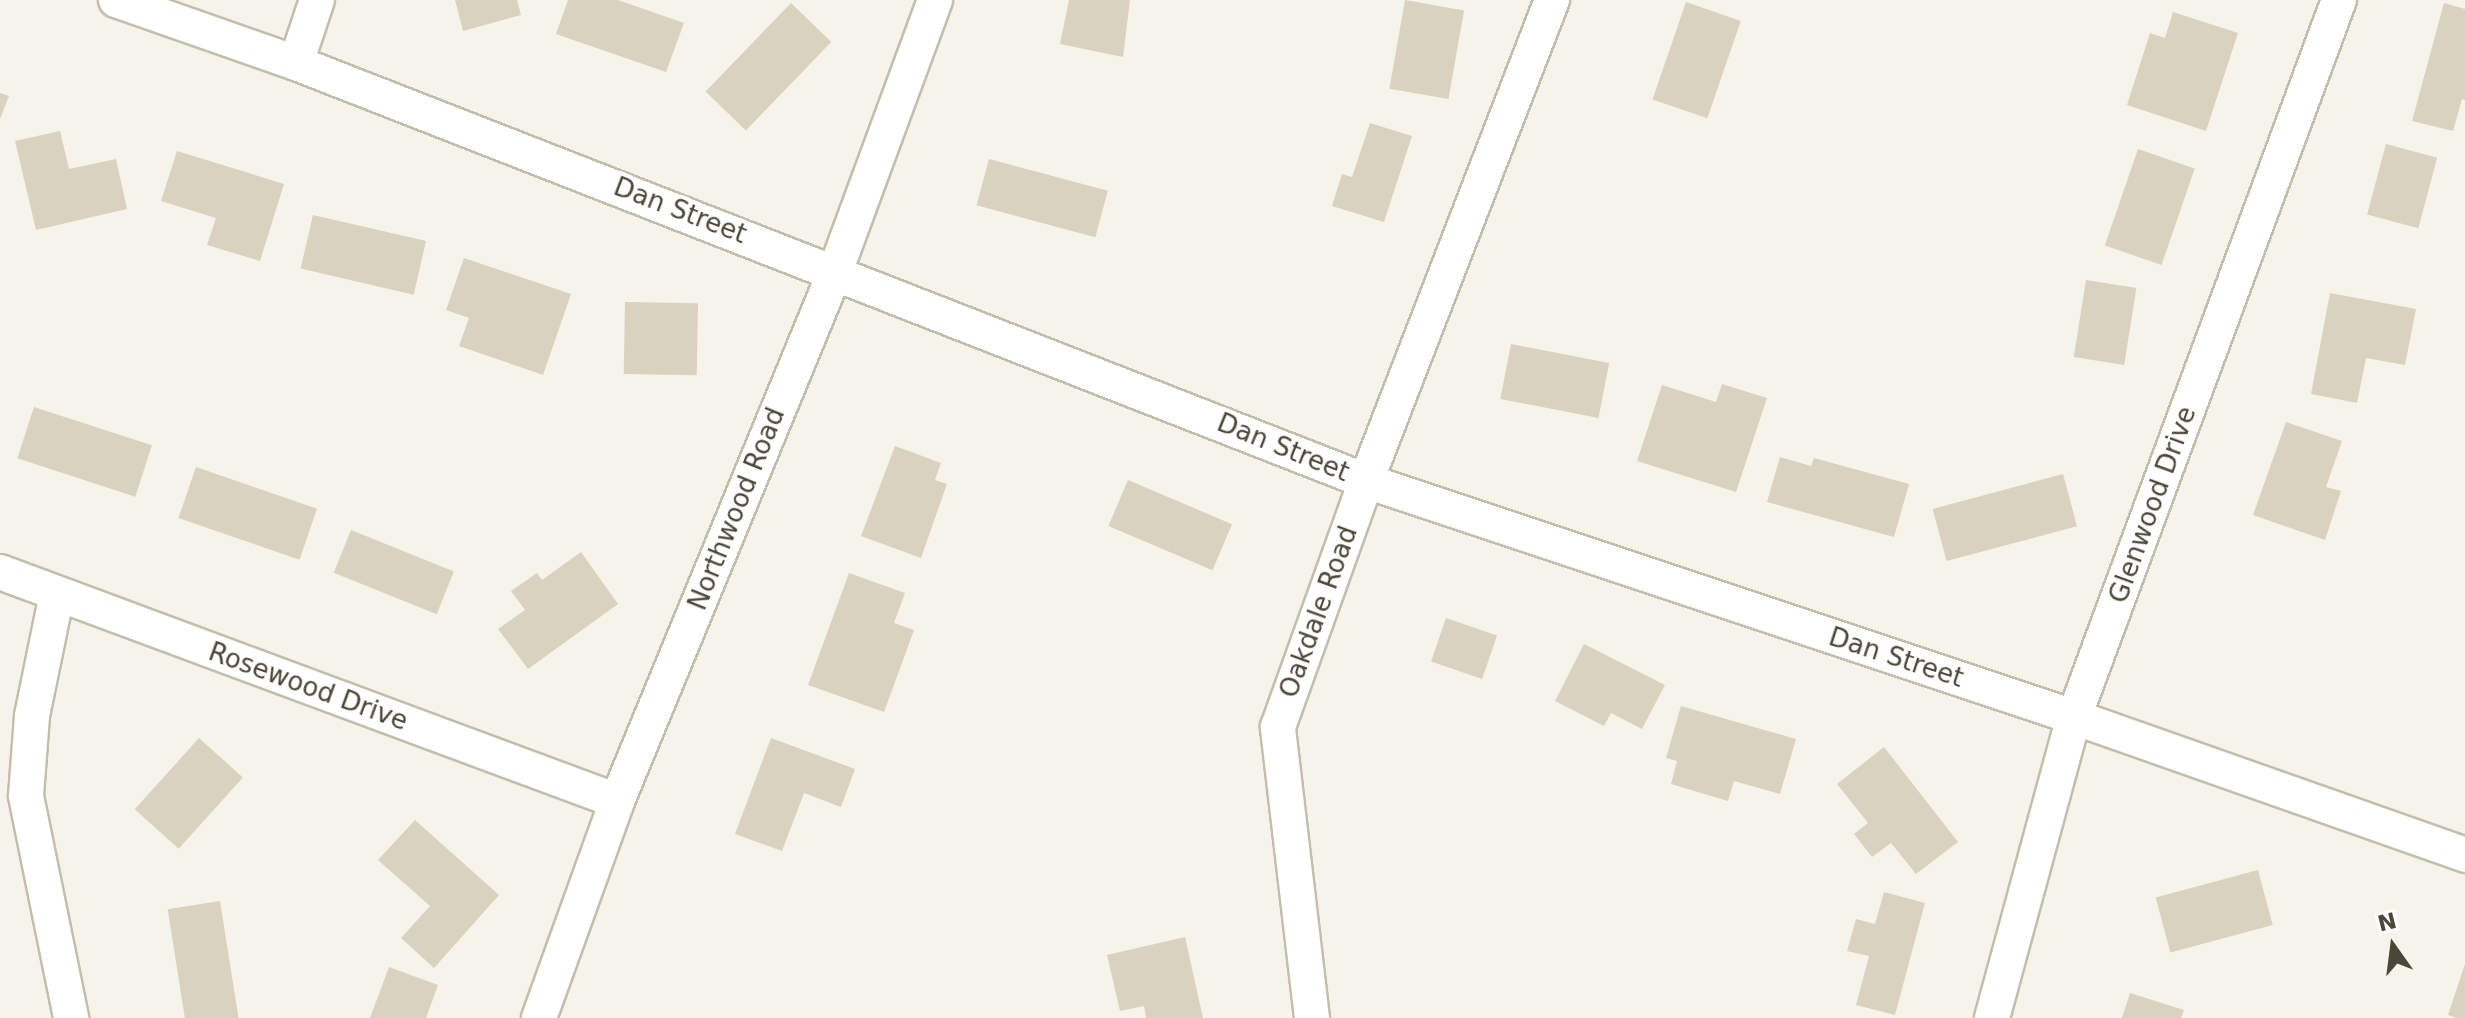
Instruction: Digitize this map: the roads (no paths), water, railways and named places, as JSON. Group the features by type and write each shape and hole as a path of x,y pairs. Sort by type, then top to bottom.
{"street":[{"name":"Dan Street","path":"116,0 296,63 1366,481 2074,717 2465,855"},
{"path":"296,63 317,0"},
{"name":"Northwood Road","path":"539,1018 617,801 835,272 935,0"},
{"name":"Oakdale Road","path":"1312,1018 1278,727 1366,481 1552,0"},
{"name":"Glenwood Drive","path":"1992,1018 2074,717 2339,0"},
{"name":"Rosewood Drive","path":"0,572 617,801"},
{"path":"57,594 32,716 26,796 71,1018"}]}
